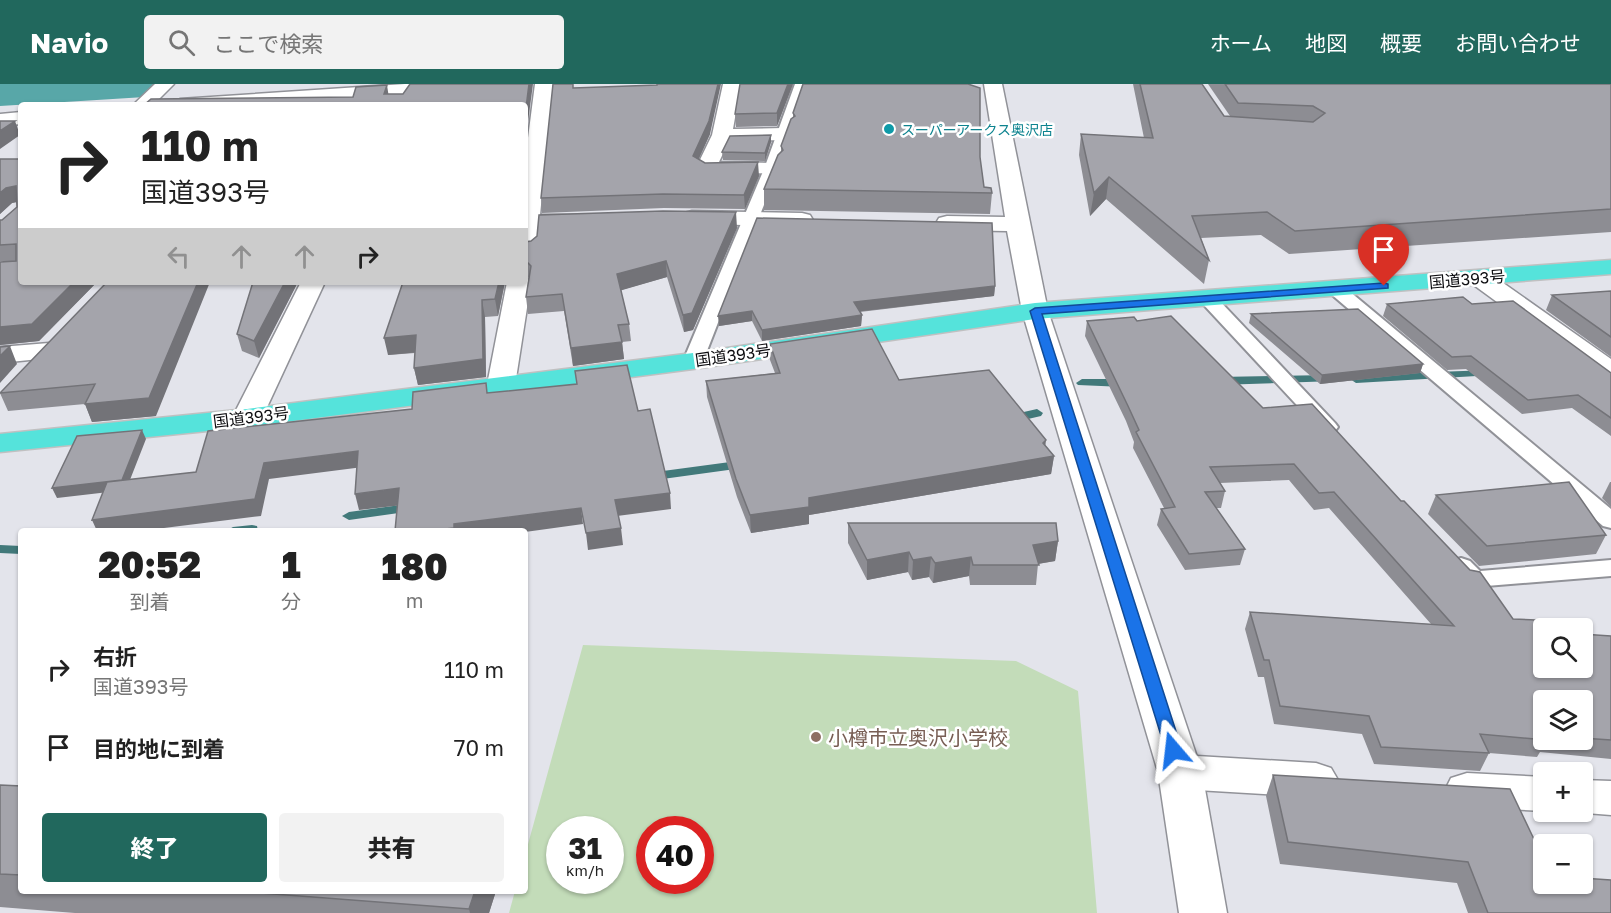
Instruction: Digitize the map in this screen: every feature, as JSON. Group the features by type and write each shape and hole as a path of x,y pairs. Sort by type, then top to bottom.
{"highway":[{"name":"国道393号","path":"0,443 248,418 693,361 1035,311 1337,290 1611,267"}],"street":[{"path":"146,101 165,84"},
{"path":"220,102 482,84"},
{"path":"544,84 528,222 609,219"},
{"path":"732,84 722,135 706,168 771,169"},
{"path":"993,84 1017,224 1035,311 1180,772 1203,913"},
{"path":"398,102 405,88"},
{"path":"0,120 18,118"},
{"path":"722,135 783,134"},
{"path":"675,217 819,220"},
{"path":"924,222 1017,224"},
{"path":"1480,278 1611,372"},
{"path":"248,418 312,285"},
{"path":"501,385 518,285"},
{"path":"0,354 57,342 24,376"},
{"path":"1180,772 1356,783"},
{"path":"1426,787 1533,793"},
{"path":"1593,797 1611,798"}],"lane":[{"path":"693,361 771,169 801,84"},
{"path":"1337,290 1611,521"},
{"path":"1208,299 1341,441"},
{"path":"1449,553 1474,579 1611,568"}],"green space":[{"name":"小樽市立奥沢小学校","path":"583,645 1016,661 1078,691 1097,913 509,913 514,894 528,894 528,844"}],"building":[{"path":"410,84 529,84 527,102 148,102 151,99 353,97 356,87 387,85 384,94 403,94"},
{"path":"553,84 573,84 573,88 718,84 709,121 693,156 705,163 758,162 744,195 663,194 541,198"},
{"path":"740,84 788,84 777,113 735,114"},
{"path":"803,84 968,84 980,88 980,157 984,187 991,188 992,193 764,189 778,155 783,150 781,146 791,119 795,116 793,113"},
{"path":"1140,84 1202,84 1224,116 1313,122 1325,113 1313,106 1238,103 1225,84 1611,84 1611,209 1295,231 1267,212 1192,216 1209,260 1109,177 1094,193 1081,134 1153,138"},
{"path":"0,121 15,121 0,131"},
{"path":"771,135 765,153 722,152 730,136"},
{"path":"0,159 18,159 18,285 71,285 32,324 0,327 0,262 16,261 16,244 0,245 0,220 17,207 16,186 6,188 0,193"},
{"path":"663,211 736,212 692,313 683,315 666,261 617,274 629,324 618,325 622,342 571,348 562,294 526,297 531,266 528,263 528,242 537,236 539,215"},
{"path":"757,218 992,223 995,286 854,302 862,315 762,330 752,311 718,316"},
{"path":"104,285 197,285 149,398 85,404 95,384 0,393"},
{"path":"252,285 283,285 254,341 237,334"},
{"path":"402,285 498,285 495,299 482,300 483,359 414,368 416,335 384,338"},
{"path":"1611,291 1611,337 1552,295"},
{"path":"1463,297 1472,304 1513,301 1611,373 1611,418 1578,395 1528,400 1471,356 1452,357 1387,304"},
{"path":"1358,309 1423,364 1322,375 1251,314"},
{"path":"1171,316 1263,408 1312,404 1401,501 1404,501 1470,570 1480,572 1513,619 1533,620 1533,678 1593,678 1593,635 1611,636 1611,740 1593,739 1593,690 1533,690 1533,739 1480,734 1489,753 1381,747 1369,716 1280,706 1269,660 1264,660 1250,612 1454,626 1334,492 1319,493 1294,464 1210,467 1225,491 1205,492 1245,549 1189,554 1161,509 1175,507 1136,432 1139,430 1087,321 1134,317 1137,321"},
{"path":"872,329 899,380 989,370 1046,440 1043,443 1054,456 809,498 809,507 750,515 736,479 706,381 780,373 770,344"},
{"path":"10,346 0,356 0,347"},
{"path":"627,365 638,411 650,409 670,493 615,500 621,528 586,533 581,508 454,524 454,528 395,528 399,488 355,494 358,451 264,463 255,499 92,520 107,482 196,472 208,431 412,409 413,392 486,383 487,393 577,384 575,371"},
{"path":"142,430 122,480 52,488 77,436"},
{"path":"1569,482 1606,535 1487,546 1436,495"},
{"path":"848,523 1056,523 1058,541 1033,545 1039,565 973,565 971,557 935,563 931,557 913,560 909,552 867,560"},
{"path":"1273,775 1510,789 1533,837 1533,894 1593,894 1593,879 1611,880 1611,913 1488,913 1468,862 1288,842"},
{"path":"0,785 18,786 18,875 0,874"},
{"path":"272,894 474,894 469,909"}],"waterway":[{"path":"0,93 145,84"},
{"path":"1356,379 1490,373"},
{"path":"1218,381 1331,379"},
{"path":"1082,383 1124,383"},
{"path":"1010,419 1037,413"},
{"path":"648,477 745,464"},
{"path":"349,516 415,507"},
{"path":"0,549 18,550"}],"place":[{"name":"スーパーアークス奥沢店","path":"889,129"},
{"name":"小樽市立奥沢小学校","path":"816,737"}],"route":[{"path":"1173,750 1035,311 1384,286"}]}
